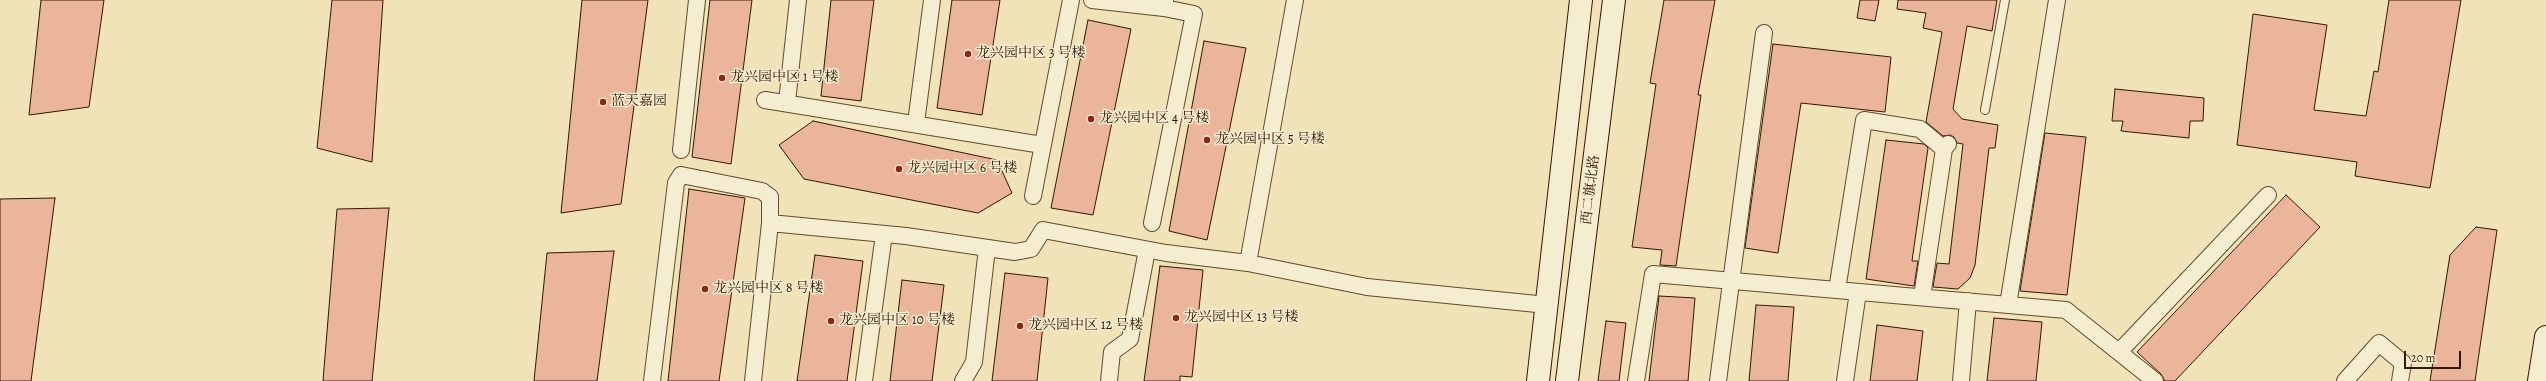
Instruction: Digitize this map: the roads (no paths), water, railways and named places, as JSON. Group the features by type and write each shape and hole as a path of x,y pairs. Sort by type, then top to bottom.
{"main road":[{"path":"1538,381 1581,0"},
{"name":"西二旗北路","path":"1568,381 1614,0"},
{"path":"2540,381 2546,337"}],"street":[{"path":"681,150 697,0"},
{"path":"787,102 798,0"},
{"path":"916,123 932,0"},
{"path":"1033,196 1071,0"},
{"path":"1092,0 1165,4 1194,14 1152,223"},
{"path":"1248,263 1295,0"},
{"path":"2008,305 2057,0"},
{"path":"1718,381 1764,33"},
{"path":"765,100 787,102 1042,145"},
{"path":"1837,290 1864,120 1920,129 1946,146 1922,297"},
{"path":"652,381 676,183 681,175 762,191 770,197 770,223 753,381"},
{"path":"2119,352 2268,195"},
{"path":"770,223 884,234 1015,252 1031,249 1043,230 1147,250 1248,263 1366,287 1547,305"},
{"path":"864,381 884,234"},
{"path":"963,381 974,362 987,248"},
{"path":"1109,381 1112,352 1130,338 1147,250"},
{"path":"1636,381 1653,274 2066,310 2154,381"},
{"path":"1845,381 1858,292"},
{"path":"1961,381 1968,301"},
{"path":"2344,381 2379,343 2403,363 2400,381"}],"lane":[{"path":"1985,110 2005,0"}],"place":[{"name":"龙兴园中区 3 号楼","path":"968,54"},
{"name":"龙兴园中区 1 号楼","path":"722,78"},
{"name":"蓝天嘉园","path":"603,102"},
{"name":"龙兴园中区 4 号楼","path":"1091,119"},
{"name":"龙兴园中区 5 号楼","path":"1207,140"},
{"name":"龙兴园中区 6 号楼","path":"899,169"},
{"name":"龙兴园中区 8 号楼","path":"705,289"},
{"name":"龙兴园中区 13 号楼","path":"1176,318"},
{"name":"龙兴园中区 10 号楼","path":"831,321"},
{"name":"龙兴园中区 12 号楼","path":"1020,326"}]}
